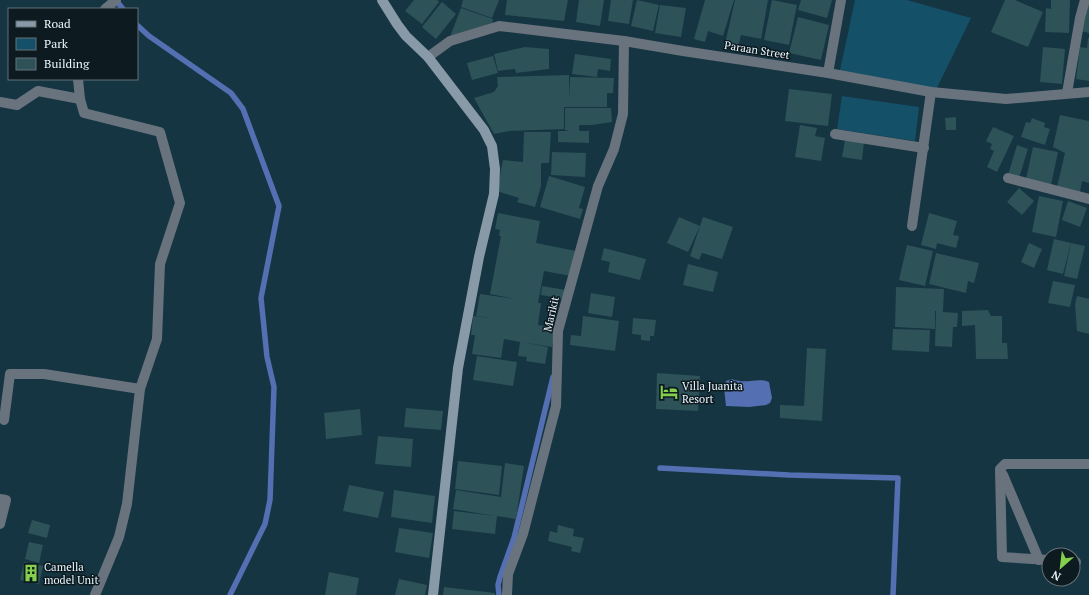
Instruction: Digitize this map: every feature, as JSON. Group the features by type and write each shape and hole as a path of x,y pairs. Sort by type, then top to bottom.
{"street":[{"path":"106,8 116,0"},
{"path":"382,0 406,36 428,57 484,130 492,146 495,169 494,194 479,257 458,368 433,595"},
{"path":"828,73 841,0"},
{"path":"1067,93 1080,18 1085,0"},
{"name":"Paraan Street","path":"428,57 450,41 499,26 624,41 828,73 931,92 1006,99 1089,92"},
{"name":"Marikit","path":"507,595 508,574 523,534 556,406 558,331 598,186 614,149 623,114 624,41"},
{"path":"78,80 80,99 84,112 160,132 180,203 160,264 157,339 140,389 127,504 120,537 95,595"},
{"path":"0,102 17,105 38,91 80,99"},
{"path":"912,226 931,92"},
{"path":"836,134 924,148"},
{"path":"1008,178 1089,199"},
{"path":"4,420 10,374 44,374 140,389"},
{"path":"1041,560 1002,557 1000,469 1005,464 1089,464"},
{"path":"1000,469 1041,554"},
{"path":"0,499 6,500 0,524"}],"green space":[{"path":"855,0 907,0 971,18 934,94 839,75"},
{"path":"842,96 919,107 915,141 837,129"}],"water":[{"path":"732,379 737,381 760,380 769,382 772,398 770,403 766,405 749,407 726,406 724,388 726,381"}],"building":[{"path":"414,0 437,0 439,2 422,24 405,11"},
{"path":"463,0 499,0 492,18 461,7"},
{"path":"507,0 568,0 564,21 505,15"},
{"path":"579,0 604,0 600,26 576,22"},
{"path":"611,0 633,0 629,24 608,21"},
{"path":"637,0 659,5 653,31 631,26"},
{"path":"705,0 734,0 723,36 708,31 705,42 694,39"},
{"path":"735,0 768,0 761,39 741,35 738,47 725,44"},
{"path":"772,0 797,5 789,45 764,40"},
{"path":"801,0 832,0 827,18 798,10"},
{"path":"1005,0 1015,0 1043,12 1028,47 991,32"},
{"path":"1051,0 1070,0 1069,33 1045,32 1046,8 1051,9"},
{"path":"1089,1 1089,33 1081,31"},
{"path":"442,2 456,14 436,39 422,27"},
{"path":"660,5 686,8 681,37 655,33"},
{"path":"461,8 493,19 492,23 450,37"},
{"path":"798,17 829,25 821,60 789,53"},
{"path":"1088,38 1089,81 1076,79 1080,47 1087,48"},
{"path":"525,47 549,49 549,69 516,73 515,69 498,71 494,54"},
{"path":"1043,47 1065,49 1062,84 1040,82"},
{"path":"575,54 611,59 610,71 598,69 597,77 572,74"},
{"path":"493,56 498,73 472,80 467,63"},
{"path":"569,75 569,100 570,77 614,78 613,93 607,93 607,107 564,107 564,129 509,131 494,134 474,98 494,92 498,86 497,77"},
{"path":"789,89 832,94 828,126 785,121"},
{"path":"565,108 611,108 612,122 579,125 579,131 589,131 589,143 558,142 558,131 569,131 565,130"},
{"path":"1060,115 1089,121 1089,183 1082,181 1080,192 1057,187 1065,153 1053,147"},
{"path":"956,117 956,130 946,130 945,118"},
{"path":"1032,118 1045,123 1044,127 1050,129 1045,145 1021,137 1026,122 1030,123"},
{"path":"800,125 817,128 815,136 825,138 821,161 795,157"},
{"path":"993,127 1014,136 997,172 987,167 994,151 990,149 992,144 986,141"},
{"path":"524,132 551,132 549,163 541,163 541,186 535,207 517,202 519,198 497,191 503,160 523,162"},
{"path":"845,140 864,142 862,160 842,157"},
{"path":"1017,145 1028,149 1019,178 1008,175"},
{"path":"1033,147 1058,152 1051,185 1026,179"},
{"path":"552,152 586,153 585,177 551,175"},
{"path":"549,176 585,187 579,208 583,209 580,219 540,207"},
{"path":"1019,188 1034,201 1022,215 1007,202"},
{"path":"1039,196 1063,201 1056,237 1032,232"},
{"path":"1068,201 1087,208 1080,227 1062,220"},
{"path":"498,213 540,221 536,243 576,251 571,276 544,271 538,303 541,303 538,325 555,328 552,347 522,342 548,347 545,364 526,361 527,357 518,356 520,342 504,339 501,358 472,354 475,335 471,335 473,316 490,318 476,316 480,294 515,299 490,294 501,236 499,236 500,230 495,229"},
{"path":"929,213 957,221 953,235 959,236 956,248 937,243 936,249 921,245"},
{"path":"679,217 700,226 688,252 667,243"},
{"path":"703,217 733,227 722,259 702,253 699,260 690,256"},
{"path":"1054,239 1071,243 1063,274 1047,270"},
{"path":"1029,243 1042,249 1034,268 1021,262"},
{"path":"1071,243 1085,246 1077,279 1064,276"},
{"path":"907,245 933,251 925,286 899,280"},
{"path":"604,248 646,259 640,280 608,272 610,262 601,260"},
{"path":"936,253 979,263 974,283 968,281 966,293 929,284"},
{"path":"688,264 718,272 713,292 683,285"},
{"path":"1053,281 1075,285 1070,307 1048,303"},
{"path":"542,286 566,290 565,299 541,295"},
{"path":"896,287 944,289 943,312 958,313 957,327 953,327 952,347 935,346 936,311 935,329 895,327"},
{"path":"591,293 615,297 612,317 588,313"},
{"path":"1077,296 1089,299 1089,334 1077,331 1075,305"},
{"path":"988,310 991,316 1002,316 1002,343 1007,343 1008,359 976,359 975,325 962,326 962,311"},
{"path":"583,316 619,321 615,351 570,345 571,335 581,336"},
{"path":"633,318 656,320 654,336 650,336 650,341 641,340 641,335 632,334"},
{"path":"893,329 930,330 929,352 892,350"},
{"path":"807,348 826,349 822,421 780,418 780,405 804,406"},
{"path":"477,356 517,362 513,386 473,380"},
{"path":"657,373 700,376 698,411 656,409"},
{"path":"406,408 443,411 441,430 404,427"},
{"path":"360,409 362,435 326,439 324,413"},
{"path":"378,436 413,439 411,467 375,464"},
{"path":"458,461 502,466 499,495 455,489"},
{"path":"505,463 524,466 516,519 497,516 495,534 452,529 454,511 495,516 453,509 456,490 501,497"},
{"path":"349,485 384,492 378,518 343,511"},
{"path":"394,490 435,496 432,523 391,517"},
{"name":"Camella model Unit","path":"32,520 50,525 47,538 28,533"},
{"path":"558,525 574,529 573,536 584,538 580,553 571,551 572,547 548,541 550,531 557,533"},
{"path":"399,528 433,533 429,558 395,552"},
{"name":"Camella model Unit","path":"29,542 43,545 39,563 25,559"},
{"name":"Camella model Unit","path":"24,562 43,566 39,584 20,580"},
{"path":"329,572 359,578 356,595 325,595"},
{"path":"399,579 427,585 425,595 395,595"},
{"path":"444,587 495,593 495,595 443,595"}],"waterway":[{"path":"116,0 122,8"},
{"path":"138,26 149,36 231,93 243,109 279,206 261,298 267,357 274,387 270,500 265,524 230,595"},
{"path":"499,595 498,585 514,538 553,377"},
{"path":"660,468 789,475 898,478 893,595"}],"place":[{"name":"Villa Juanita Resort","path":"669,392"},
{"name":"Camella model Unit","path":"31,573"}]}
